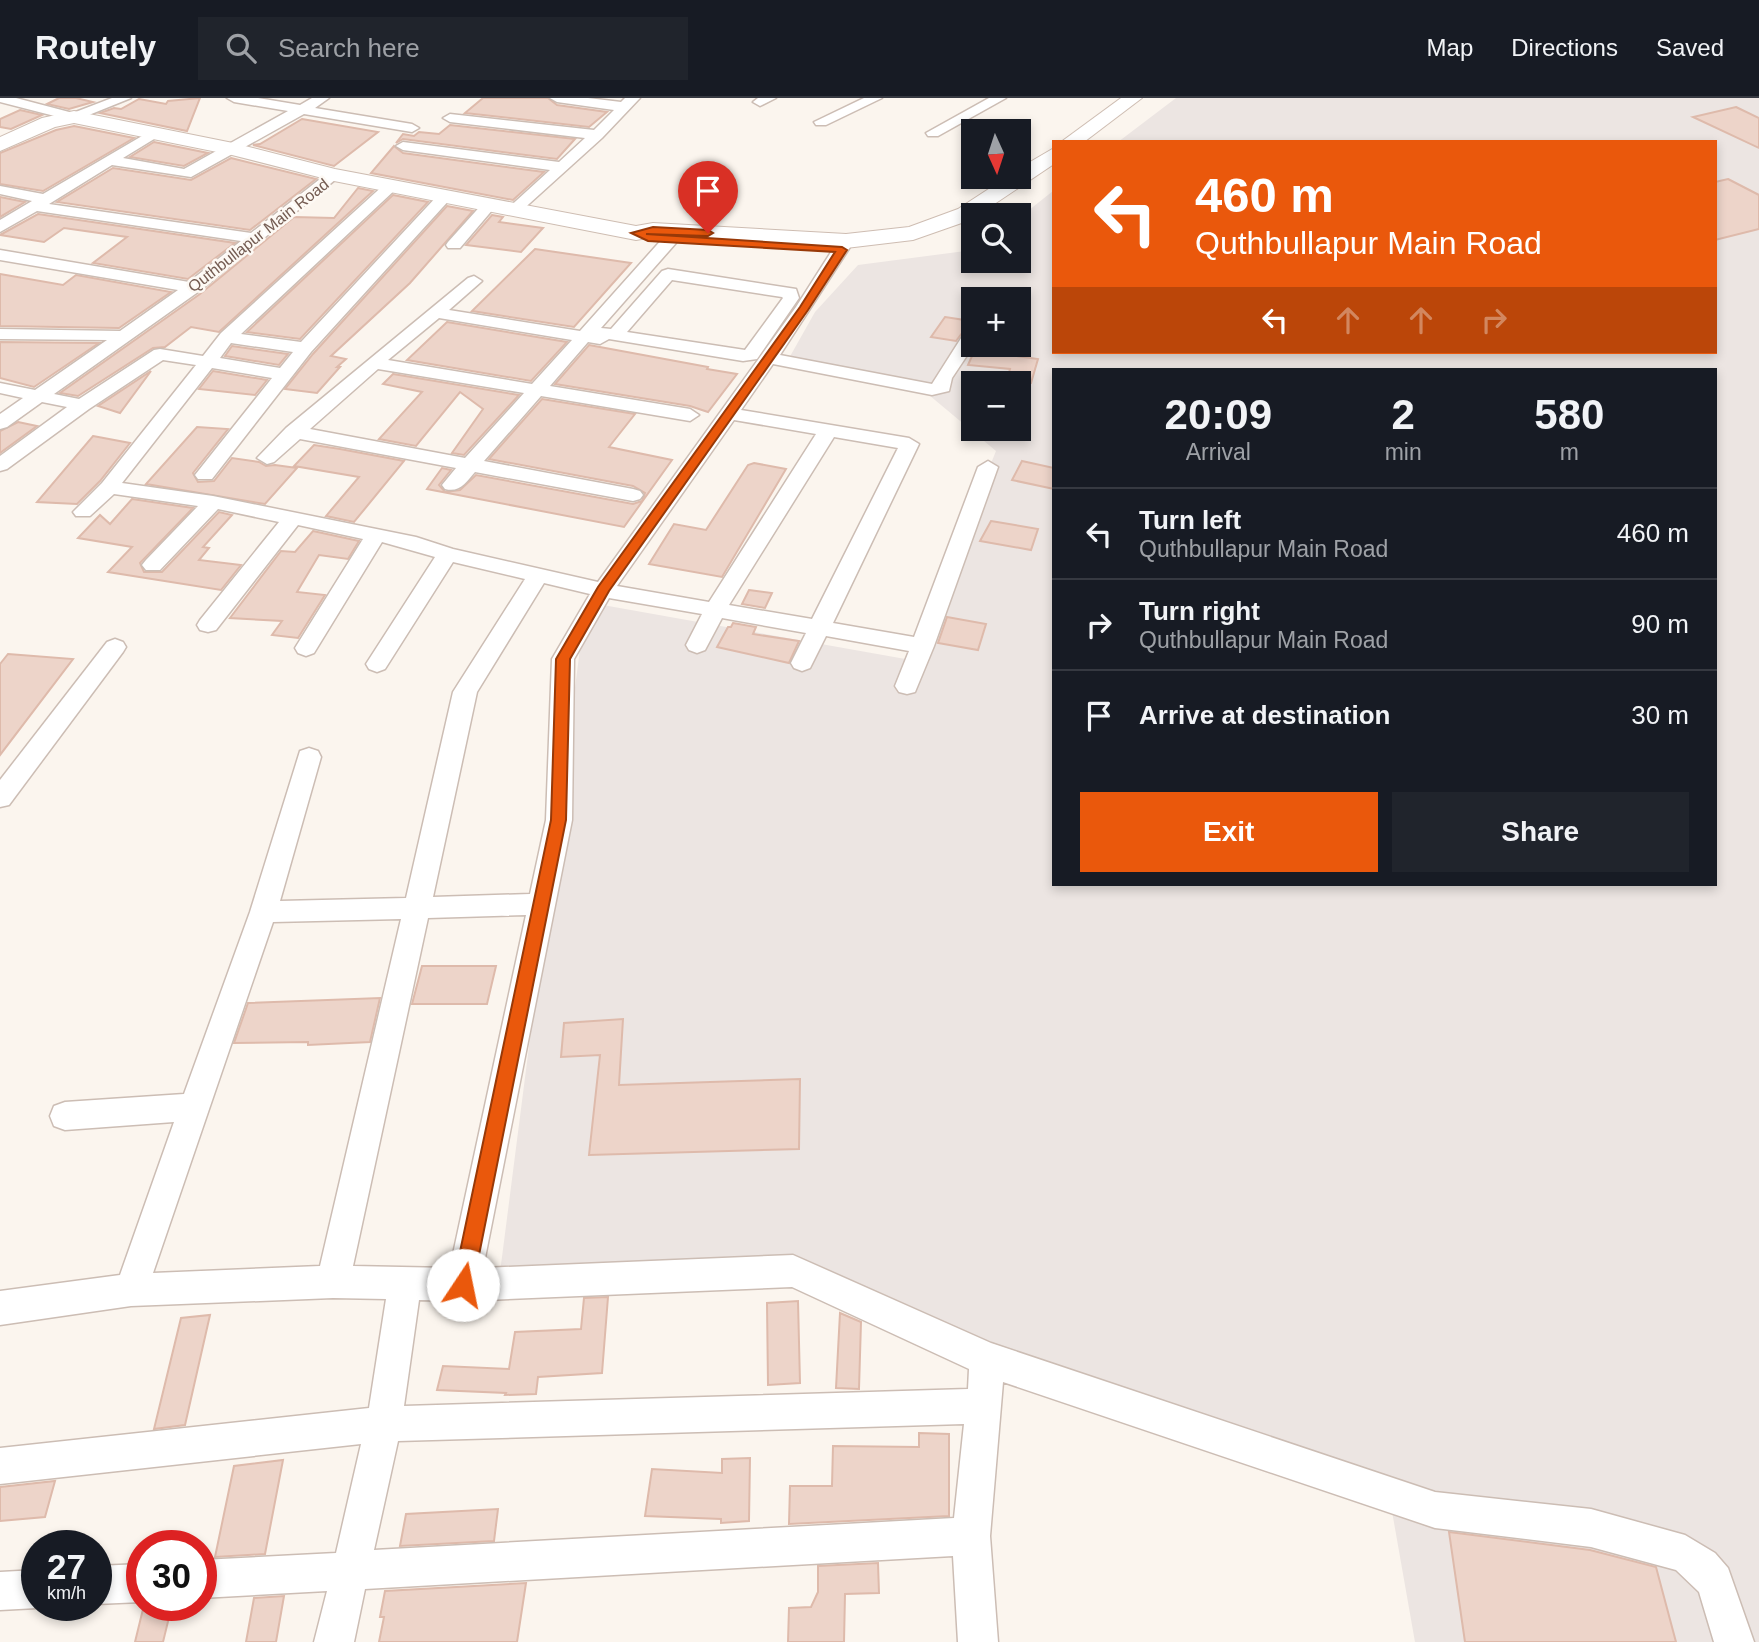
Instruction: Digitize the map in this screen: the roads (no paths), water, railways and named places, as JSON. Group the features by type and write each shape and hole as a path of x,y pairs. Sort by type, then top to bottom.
{"main road":[{"path":"1074,140 1133,98"},
{"path":"1091,140 1151,98"},
{"path":"0,145 49,122 75,117 233,149 334,175"},
{"name":"Quthbullapur Main Road","path":"636,233 653,230 844,245 886,238 943,224 966,214 1052,155"},
{"path":"1002,203 1052,168"},
{"name":"Quthbullapur Main Road","path":"334,175 636,233 648,239 894,246 931,239 961,227"}],"street":[{"path":"5,100 75,117 124,98"},
{"path":"234,98 412,128"},
{"path":"109,160 186,174 322,98"},
{"path":"557,98 629,102"},
{"path":"821,122 875,98"},
{"path":"933,133 999,98"},
{"path":"514,210 563,167 629,102"},
{"path":"450,118 597,135"},
{"path":"0,227 154,133"},
{"path":"403,146 563,167"},
{"name":"Quthbullapur Main Road","path":"0,423 192,288 334,175"},
{"path":"83,512 109,487 227,337 392,186"},
{"path":"0,190 40,203 253,238"},
{"path":"205,475 305,348 444,197"},
{"path":"454,245 489,205"},
{"path":"452,485 539,391 670,240"},
{"path":"463,1285 559,820 563,659 603,590 768,358 844,245"},
{"path":"0,256 192,288"},
{"path":"587,334 615,335 743,356 751,355 791,298 790,293 668,274 615,335"},
{"path":"267,458 293,432 474,281"},
{"path":"437,313 587,334 722,361"},
{"path":"0,334 124,335"},
{"path":"227,337 305,348"},
{"path":"768,358 933,390 943,387 943,378 961,351"},
{"path":"0,466 154,355 207,360 284,374"},
{"path":"374,363 690,415"},
{"path":"0,388 82,405"},
{"path":"728,413 909,444 802,663"},
{"path":"293,432 633,495"},
{"path":"697,645 715,610 827,432"},
{"path":"907,686 988,467"},
{"path":"109,487 213,502 416,543 447,554 603,590 923,646"},
{"path":"153,565 213,502"},
{"path":"208,625 293,518"},
{"path":"306,648 376,535"},
{"path":"377,664 447,554"},
{"path":"333,1282 465,692 538,576"},
{"path":"0,798 115,647"},
{"path":"131,1290 263,912 309,757"},
{"path":"263,912 541,904"},
{"path":"65,1116 195,1107"},
{"path":"0,1308 131,1290 333,1282 463,1285 793,1271 987,1359 1435,1510 1591,1528 1685,1554 1702,1566 1715,1581 1734,1642"},
{"path":"334,1642 384,1424 405,1285"},
{"path":"978,1642 971,1536 987,1359"},
{"path":"0,1466 384,1424 984,1406"},
{"path":"217,1578 971,1536"},
{"path":"0,1591 21,1590"}]}
